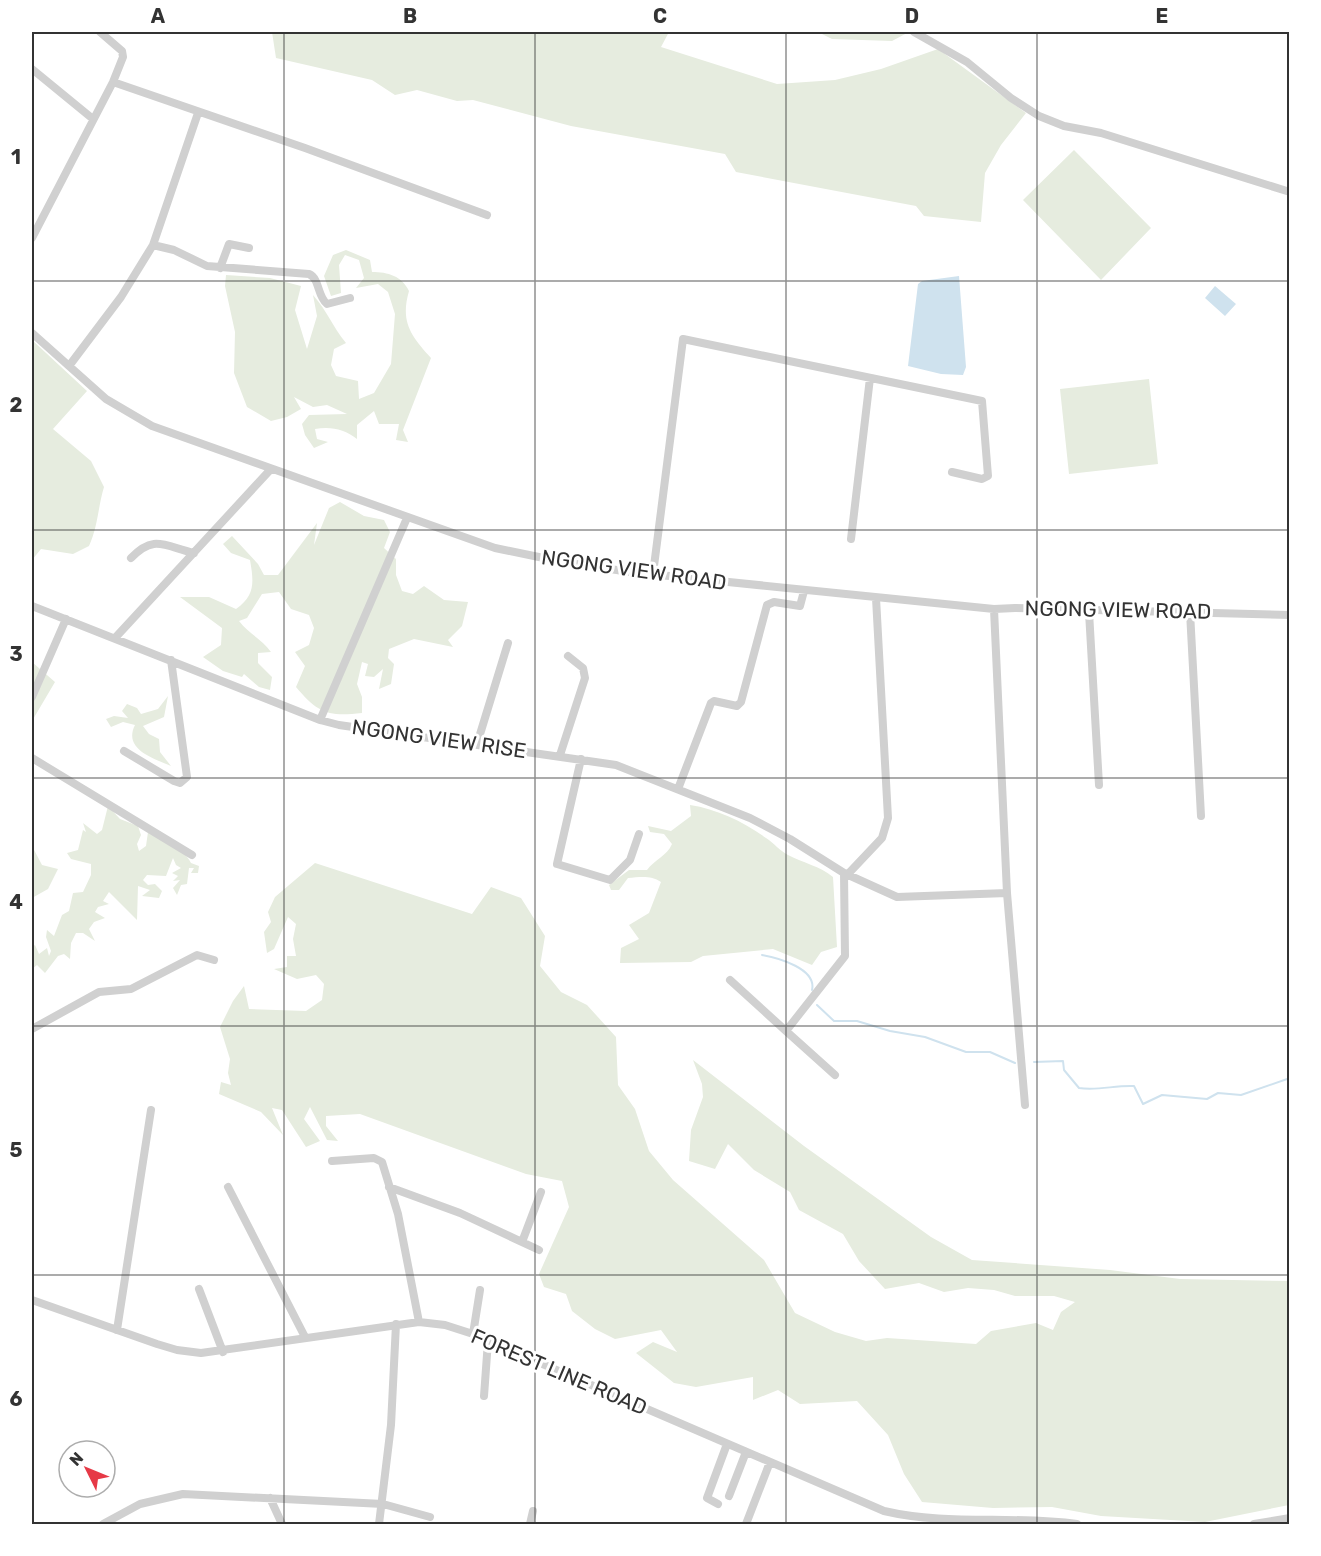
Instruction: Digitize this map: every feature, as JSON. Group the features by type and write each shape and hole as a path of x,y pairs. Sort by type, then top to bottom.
{"street":[{"path":"32,238 113,82 123,57 122,51 100,32"},
{"path":"914,32 967,62 1011,98 1039,116 1064,126 1101,133 1290,192"},
{"path":"32,69 93,120"},
{"path":"113,82 305,148 487,215"},
{"path":"69,366 121,297 153,245 198,113"},
{"path":"220,268 229,244 249,248"},
{"path":"153,245 220,268 309,274 315,279 321,298 327,304 350,298"},
{"name":"NGONG VIEW ROAD","path":"32,333 106,399 152,426 407,518 514,553 654,574 994,609 1290,615"},
{"path":"654,574 683,339 982,401 988,476 982,479 952,472"},
{"path":"850,539 870,378"},
{"path":"115,638 271,469"},
{"path":"320,720 407,518"},
{"path":"131,558 143,546 152,542 194,553"},
{"path":"678,789 711,704 714,701 737,706 741,702 767,605 774,602 800,606 804,591"},
{"path":"786,1031 845,956 846,874 882,838 888,818 876,598"},
{"name":"NGONG VIEW RISE","path":"32,606 320,720 616,765 750,818 790,839 846,874 897,897 975,896 1007,893"},
{"path":"994,609 1007,893 1025,1105"},
{"path":"1089,612 1099,785"},
{"path":"1190,612 1201,816"},
{"path":"32,698 66,619"},
{"path":"477,744 508,643"},
{"path":"560,755 585,678 583,668 568,656"},
{"path":"124,751 174,781 180,783 187,777 171,660"},
{"path":"32,758 192,855"},
{"path":"581,759 557,864 610,880 630,860 639,834"},
{"path":"32,1029 99,992 131,989 197,955 214,960"},
{"path":"730,980 835,1075"},
{"path":"117,1330 151,1110"},
{"path":"332,1161 379,1159 382,1162 398,1214 419,1322"},
{"path":"228,1187 305,1337"},
{"path":"389,1187 460,1213 539,1250"},
{"path":"522,1242 541,1192"},
{"path":"199,1289 223,1352"},
{"path":"473,1334 480,1290"},
{"name":"FOREST LINE ROAD","path":"32,1300 177,1350 223,1352 396,1324 419,1322 445,1325 473,1334 860,1503 911,1517 944,1520 1046,1520 1077,1524"},
{"path":"379,1524 391,1425 396,1324"},
{"path":"484,1396 488,1341"},
{"path":"718,1504 707,1498 727,1444"},
{"path":"729,1496 746,1452"},
{"path":"746,1524 770,1462"},
{"path":"103,1524 129,1508 168,1496 383,1504 430,1517"},
{"path":"270,1498 282,1524"},
{"path":"530,1524 532,1511"},
{"path":"911,1517 916,1524"},
{"path":"1254,1524 1290,1518"}],"shaded area":[{"path":"272,32 669,32 661,47 777,84 835,80 881,69 938,49 1026,113 1001,145 985,173 981,222 924,216 916,206 736,172 725,154 571,126 473,100 457,101 417,90 395,95 372,80 276,58"},
{"path":"818,32 909,32 892,41 832,39"},
{"path":"1074,150 1151,228 1101,280 1023,200"},
{"path":"346,250 370,260 372,272 394,276 403,282 409,291 406,311 409,328 431,358 403,430 408,442 396,440 399,424 379,424 374,411 357,425 357,439 337,429 315,429 317,439 328,442 314,448 305,435 302,424 309,415 347,414 327,405 313,407 294,397 301,409 287,417 271,421 247,407 234,373 235,332 225,286 226,275 270,278 301,286 295,310 307,349 317,316 313,295 346,343 334,349 331,365 336,376 358,381 359,399 374,393 391,364 395,314 388,292 378,284 356,288 364,278 359,260 345,255 339,265 341,293 331,296 324,276 333,255"},
{"path":"32,340 87,391 53,429 91,461 104,487 89,546 73,554 41,549 32,560"},
{"path":"1149,379 1158,464 1069,474 1060,389"},
{"path":"340,502 364,516 384,520 390,532 384,548 396,559 396,575 402,591 413,594 424,586 444,600 468,602 462,626 448,640 453,647 414,639 389,649 388,658 394,664 391,684 379,689 383,669 374,677 365,676 368,664 362,662 357,684 362,697 362,713 350,714 332,713 318,708 296,687 305,666 295,652 309,645 314,628 309,615 291,609 279,592 262,594 247,618 239,621 271,652 258,653 258,663 272,677 270,690 259,687 244,674 242,677 223,671 203,657 221,645 222,628 180,597 209,597 236,609 247,599 252,588 250,560 231,553 223,544 232,536 258,564 264,575 278,575 317,523 314,545 329,508"},
{"path":"32,662 55,682 32,721"},
{"path":"168,696 164,717 143,726 149,734 159,739 160,752 171,766 141,752 133,740 132,733 135,725 123,722 111,727 106,719 114,716 128,718 122,711 127,704 137,708 141,714 158,709"},
{"path":"690,805 720,813 739,822 758,832 785,853 833,877 837,947 821,952 812,965 773,949 703,956 691,962 620,963 621,948 639,939 629,925 649,913 661,882 649,877 637,877 628,878 619,890 611,890 609,885 629,870 647,870 667,852 672,844 664,834 650,832 648,826 671,831 691,816"},
{"path":"108,806 120,819 138,826 141,835 137,844 139,851 146,846 148,832 172,845 191,863 199,866 198,873 191,873 194,868 189,868 187,884 181,885 177,895 173,888 180,880 173,881 178,876 172,873 181,868 176,865 173,858 166,876 147,875 143,880 148,885 155,884 162,891 159,898 142,896 150,890 138,886 137,920 109,892 103,901 109,904 98,907 95,912 105,918 94,922 89,929 95,941 83,933 76,933 71,943 70,959 64,954 58,956 45,973 37,965 32,969 32,947 35,945 39,954 47,948 49,956 51,951 46,937 47,930 54,936 62,915 69,911 73,893 83,892 91,875 91,864 71,859 67,853 78,850 83,830 86,832 83,823 97,834 102,830"},
{"path":"32,846 42,865 58,869 48,889 32,898"},
{"path":"315,863 472,914 491,887 521,898 545,936 540,966 561,992 587,1005 616,1037 618,1085 635,1109 649,1151 673,1180 764,1260 795,1313 835,1332 866,1341 887,1338 976,1344 991,1331 1036,1323 1053,1330 1061,1312 1075,1302 1054,1296 1015,1296 994,1290 968,1288 944,1292 919,1283 885,1289 859,1261 843,1234 799,1210 790,1192 754,1170 728,1144 715,1169 689,1161 691,1130 703,1097 702,1084 693,1060 804,1146 931,1237 972,1260 1110,1270 1180,1279 1289,1281 1289,1505 1205,1522 1101,1516 1052,1507 993,1508 922,1502 904,1474 888,1435 857,1401 800,1404 778,1390 753,1400 753,1377 696,1387 674,1383 636,1353 653,1342 677,1352 661,1330 615,1339 595,1329 572,1311 566,1294 544,1287 539,1274 569,1207 562,1181 526,1174 360,1114 326,1116 326,1126 338,1141 327,1140 310,1107 304,1119 320,1141 306,1147 282,1110 272,1108 283,1135 261,1112 219,1094 221,1082 231,1085 228,1073 230,1059 220,1027 233,1001 244,986 249,1009 306,1011 322,1000 324,984 316,975 297,979 274,969 287,967 287,956 296,956 293,939 296,924 288,917 274,949 267,953 264,932 271,922 268,912 275,897"}],"water":[{"path":"959,276 966,367 963,375 941,374 908,366 918,284 922,281"},
{"path":"1215,286 1236,304 1225,316 1205,298"}],"waterway":[{"path":"762,955 787,962 803,970 809,976 812,990"},
{"path":"817,1005 834,1021 857,1021 890,1031 925,1037 966,1052 990,1052 1015,1063"},
{"path":"1034,1062 1063,1061 1064,1070 1079,1088 1134,1086 1143,1104 1162,1095 1207,1099 1218,1093 1241,1095 1290,1078"}]}
